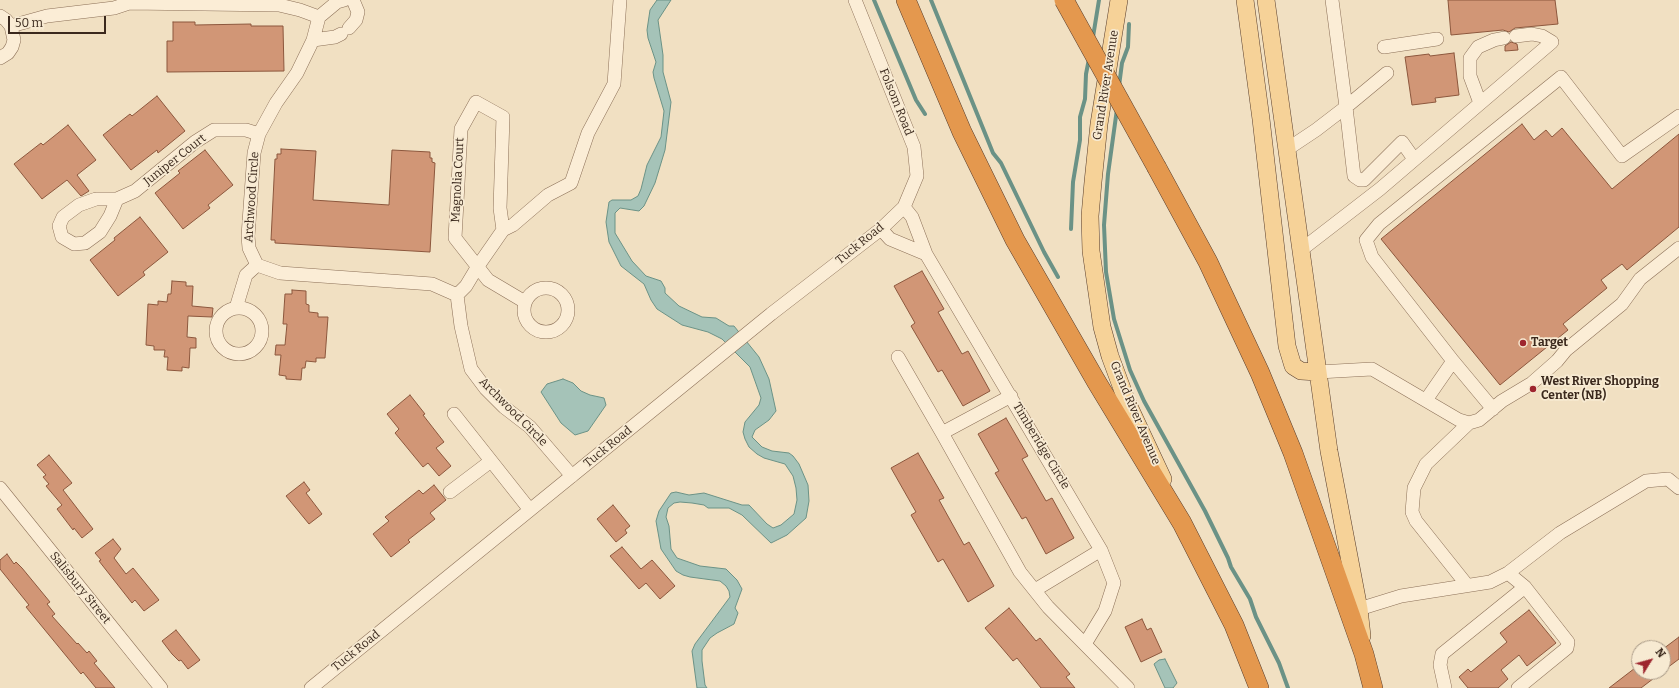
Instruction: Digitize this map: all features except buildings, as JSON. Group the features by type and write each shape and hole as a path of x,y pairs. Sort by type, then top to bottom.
{"highway":[{"path":"906,0 962,132 1015,240 1096,381 1182,523"},
{"path":"1064,0 1208,262 1260,373 1293,453 1364,654 1373,688"},
{"name":"Grand River Avenue","path":"1182,523 1234,625 1259,688"}],"main road":[{"name":"Grand River Avenue","path":"1119,0 1099,124 1092,182 1090,216 1094,280 1102,327 1110,356 1127,402 1182,523"},
{"path":"1266,0 1329,451 1359,609 1364,654"},
{"path":"1243,1 1255,6 1268,18"},
{"path":"1243,1 1261,119 1287,346 1293,366 1302,371 1318,372"},
{"path":"1261,119 1273,129 1285,143"}],"street":[{"path":"11,26 47,16 114,8 129,2 279,5 300,10 319,17 337,2 344,0"},
{"path":"313,40 335,37 345,31 356,20 358,12 353,0"},
{"path":"236,308 246,275 256,265 280,273 432,284 457,295 466,286 503,230 513,224 548,195 571,184 588,132 614,84 620,0"},
{"name":"Folsom Road","path":"855,0 914,147 916,176 904,206"},
{"path":"1332,0 1354,176 1360,180 1364,180 1402,142 1414,160"},
{"path":"0,16 11,26 14,40 8,53 0,58"},
{"name":"Archwood Circle","path":"256,265 249,248 248,236 254,153 259,134 276,103 297,73 313,40 319,17"},
{"path":"1300,250 1414,160 1552,42 1542,36 1532,34 1494,40 1478,47 1470,58 1470,76 1480,103"},
{"path":"1384,47 1437,39"},
{"path":"1285,143 1316,130 1387,73"},
{"path":"1493,408 1453,361 1372,257 1366,240 1379,224 1561,77 1622,156 1679,116"},
{"name":"Magnolia Court","path":"503,230 500,208 503,117 476,102 461,128 455,238 488,280 525,302"},
{"name":"Juniper Court","path":"117,199 135,191 195,142 214,130 246,130 259,134"},
{"name":"Tuck Road","path":"311,688 748,333 881,229 904,206"},
{"name":"Timberidge Circle","path":"904,206 912,217 926,254 1101,550 1114,583 1105,611 1085,644"},
{"path":"881,229 890,239 926,254"},
{"path":"1467,586 1416,521 1412,512 1414,488 1426,464 1469,423 1479,420 1502,401 1532,383 1557,361 1566,350 1622,304 1640,280 1679,248"},
{"name":"Archwood Circle","path":"457,295 461,326 471,369 504,407 530,426 572,476"},
{"path":"898,357 1020,572 1048,607 1128,688"},
{"path":"1426,400 1453,361"},
{"path":"1318,372 1372,369 1459,420 1469,423"},
{"path":"942,433 1011,396"},
{"path":"454,414 530,510"},
{"path":"450,492 491,461"},
{"path":"1359,609 1401,596 1490,582 1508,573 1560,533 1646,480 1668,479 1679,488"},
{"name":"Salisbury Street","path":"0,488 161,688"},
{"path":"1035,590 1101,550"},
{"path":"1508,573 1525,587 1568,642 1567,648 1518,688"},
{"path":"1445,688 1440,664 1442,654 1525,587"}],"water":[{"path":"657,0 671,0 658,20 663,55 663,72 671,102 665,150 655,183 644,206 639,211 620,208 615,213 615,233 632,261 646,276 661,281 665,288 665,293 679,306 702,317 716,318 729,326 734,326 759,357 769,379 776,411 769,420 755,430 752,437 762,447 772,451 789,453 793,456 799,464 808,485 809,501 806,518 787,535 771,543 742,515 729,508 708,508 704,505 680,502 674,503 668,508 666,517 669,526 671,549 677,558 700,566 726,569 737,580 742,589 735,608 738,613 734,624 710,638 702,650 705,685 707,688 697,688 692,651 695,644 730,597 729,591 720,581 690,577 676,571 661,549 656,521 659,511 671,493 676,492 689,495 704,493 742,505 749,505 767,524 773,528 781,525 794,514 797,500 793,476 785,464 764,458 757,454 749,447 745,439 743,432 745,422 759,405 761,398 750,367 722,339 708,332 682,325 657,309 644,284 621,266 609,242 606,222 609,202 612,200 631,200 638,196 647,165 661,137 664,111 654,78 653,72 656,62 648,38 647,30 650,10"},
{"path":"563,379 573,383 581,391 590,395 604,398 606,405 588,431 575,435 561,423 541,392 547,384"},
{"path":"1165,659 1177,683 1173,688 1165,688 1154,664 1159,660"}],"waterway":[{"path":"874,0 916,100 925,114"},
{"path":"931,0 993,153 1001,163 1044,252 1058,277"},
{"path":"1093,37 1099,0"},
{"path":"1119,86 1122,63 1128,47 1129,24"},
{"path":"1071,229 1073,182 1080,140 1080,117 1085,99 1086,74 1089,59"},
{"path":"1117,109 1108,174 1104,225 1106,272 1114,319 1130,370 1144,401 1205,511 1231,567 1250,599 1256,617 1279,663 1288,688"}],"place":[{"name":"Target","path":"1523,343"},
{"name":"West River Shopping Center (NB)","path":"1533,389"}]}
